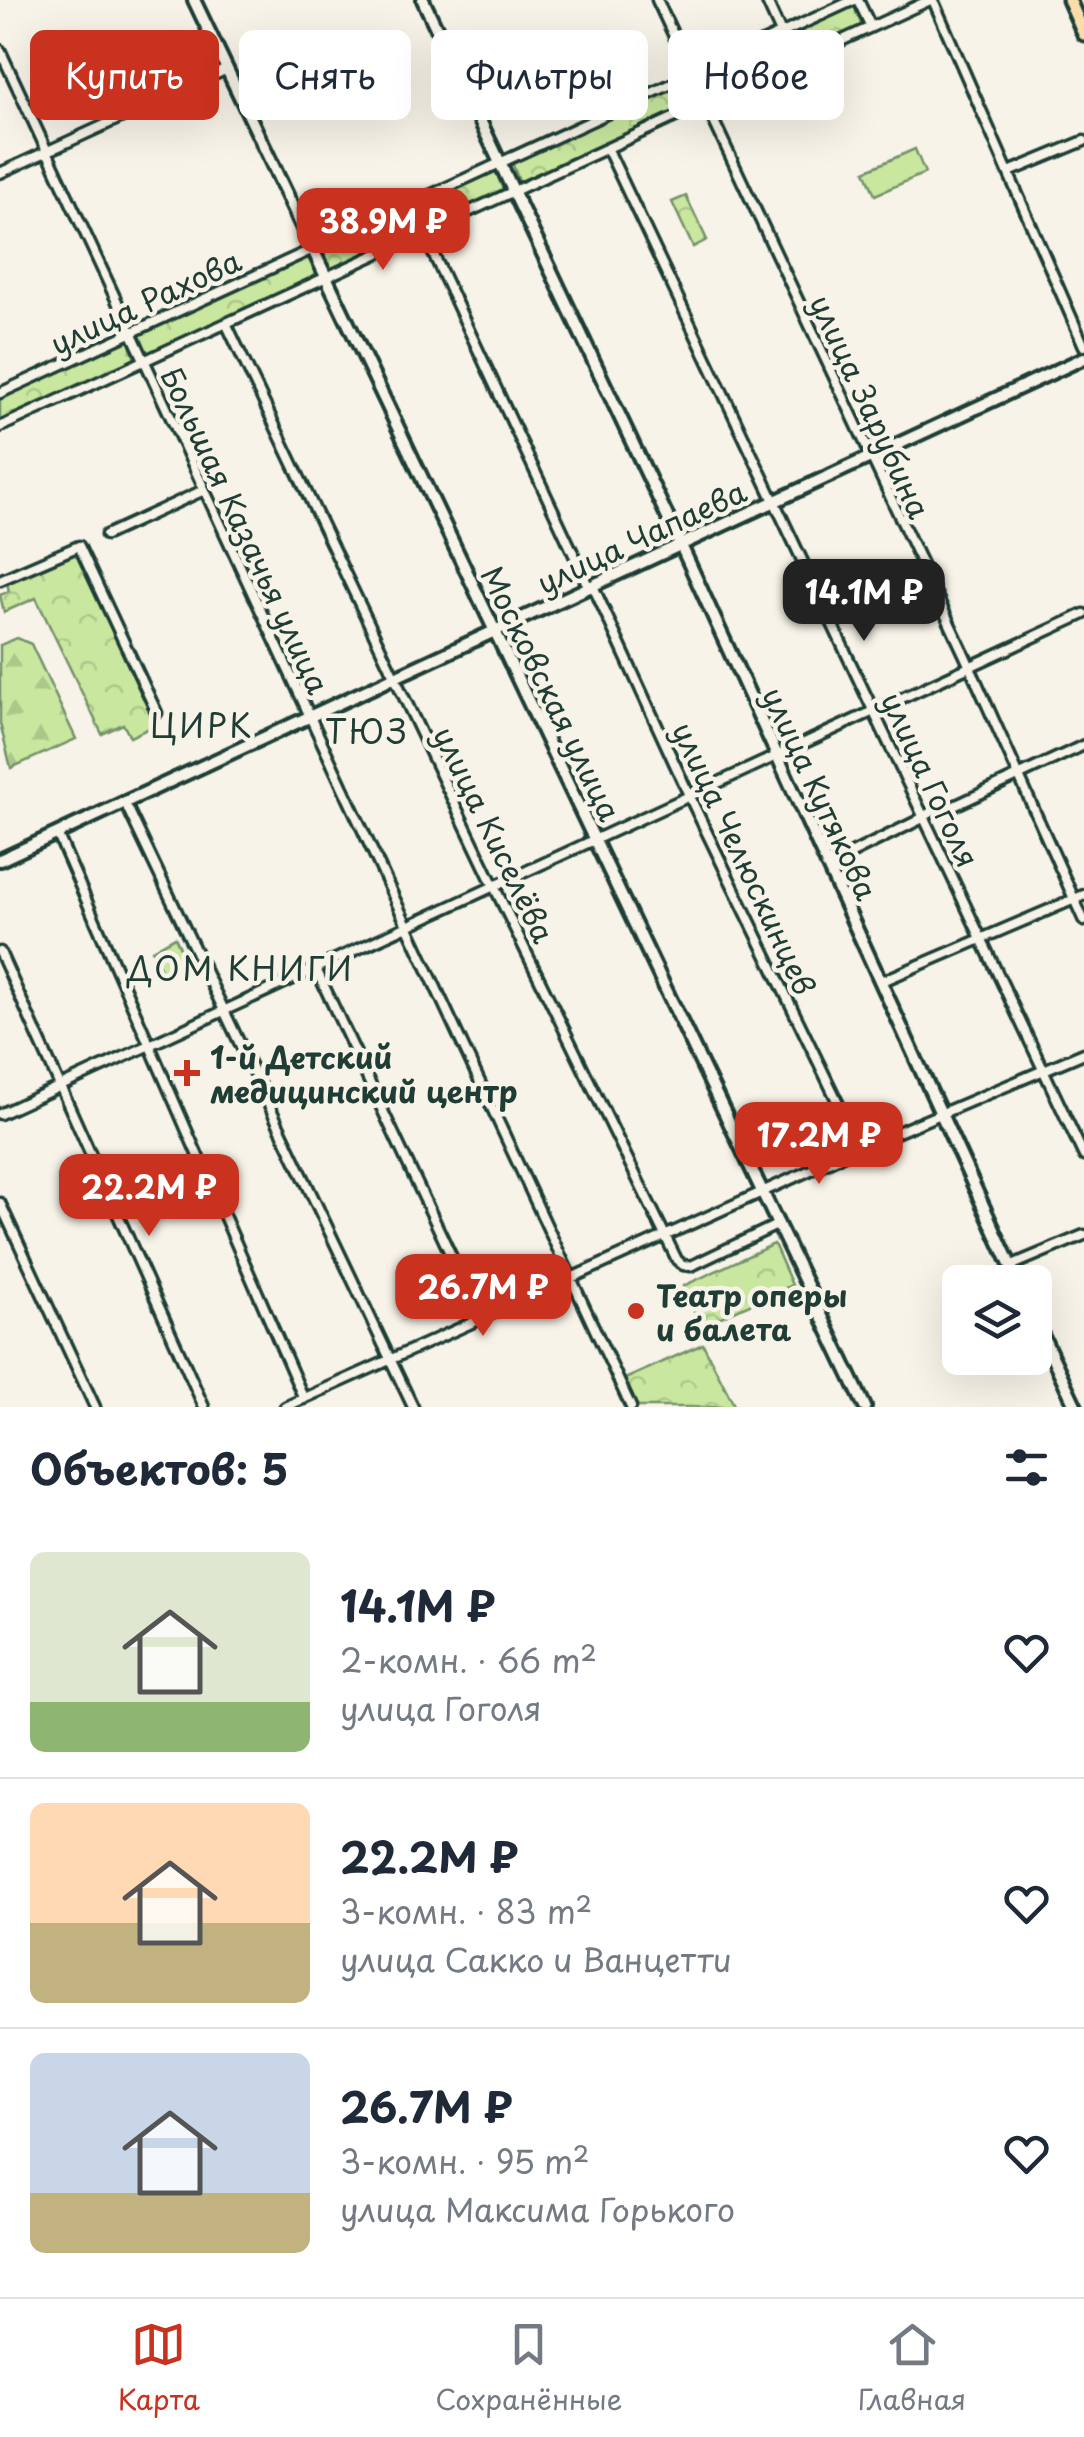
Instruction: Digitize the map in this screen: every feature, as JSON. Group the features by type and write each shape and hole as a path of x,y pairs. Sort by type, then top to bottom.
{"main road":[{"path":"1069,0 1084,34"}],"street":[{"name":"Московская улица","path":"194,0 866,1407"},
{"name":"улица Кутякова","path":"423,0 681,545 1010,1265"},
{"name":"улица Зарубина","path":"657,0 671,30"},
{"path":"766,0 780,30"},
{"path":"856,0 871,27"},
{"name":"улица Рахова","path":"788,30 856,0"},
{"path":"844,40 931,0 1084,346"},
{"name":"Большая Казачья улица","path":"0,50 632,1407"},
{"path":"0,172 226,69"},
{"name":"улица Рахова","path":"0,393 668,85"},
{"path":"326,278 673,120"},
{"name":"улица Зарубина","path":"712,120 872,456 1084,921"},
{"path":"1009,172 1084,141"},
{"name":"улица Гоголя","path":"608,150 1084,1156"},
{"path":"424,234 574,557"},
{"name":"улица Рахова","path":"0,428 326,278"},
{"name":"улица Киселёва","path":"227,324 677,1260 690,1266 778,1224"},
{"name":"улица Чапаева","path":"0,860 1084,358"},
{"path":"106,534 204,490"},
{"path":"0,580 79,546 157,713"},
{"name":"улица Челюскинцев","path":"580,569 860,1148"},
{"path":"0,1114 1084,614"},
{"path":"826,866 944,804 952,806 1019,778 1084,745"},
{"path":"128,809 413,1407"},
{"path":"57,833 304,1399"},
{"path":"880,982 1084,894"},
{"path":"0,952 204,1407"},
{"path":"316,969 481,1319"},
{"path":"286,1407 860,1148 1084,1053"},
{"path":"0,1202 95,1407"},
{"path":"1012,1265 1084,1234"},
{"path":"1052,1356 1076,1407"}],"green space":[{"path":"850,4 855,6 862,27 844,35 844,30 794,30"},
{"path":"668,89 668,117 520,184 511,160 599,120 648,120 648,98"},
{"path":"915,149 925,173 875,195 865,171"},
{"path":"491,170 496,172 504,192 336,270 329,269 322,253 324,248"},
{"path":"686,196 707,240 693,247 672,202"},
{"path":"307,255 318,277 146,356 138,333"},
{"path":"123,340 129,341 135,360 0,423 0,397"},
{"path":"73,554 156,725 130,737 123,724 102,734 36,598 4,612 0,595 9,591 7,583"},
{"path":"17,638 31,644 76,739 11,768 0,723 0,645"},
{"path":"175,937 187,962 163,974 152,950"},
{"path":"774,1244 792,1285 701,1326 683,1286"},
{"path":"703,1344 735,1407 637,1407 625,1379"}],"place":[{"name":"1-й Детский медицинский центр","path":"187,1073"},
{"name":"Театр оперы и балета","path":"636,1311"}],"district":[{"name":"ЦИРК","path":"202,725"},
{"name":"ТЮЗ","path":"367,731"},
{"name":"ДОМ КНИГИ","path":"241,968"}]}
